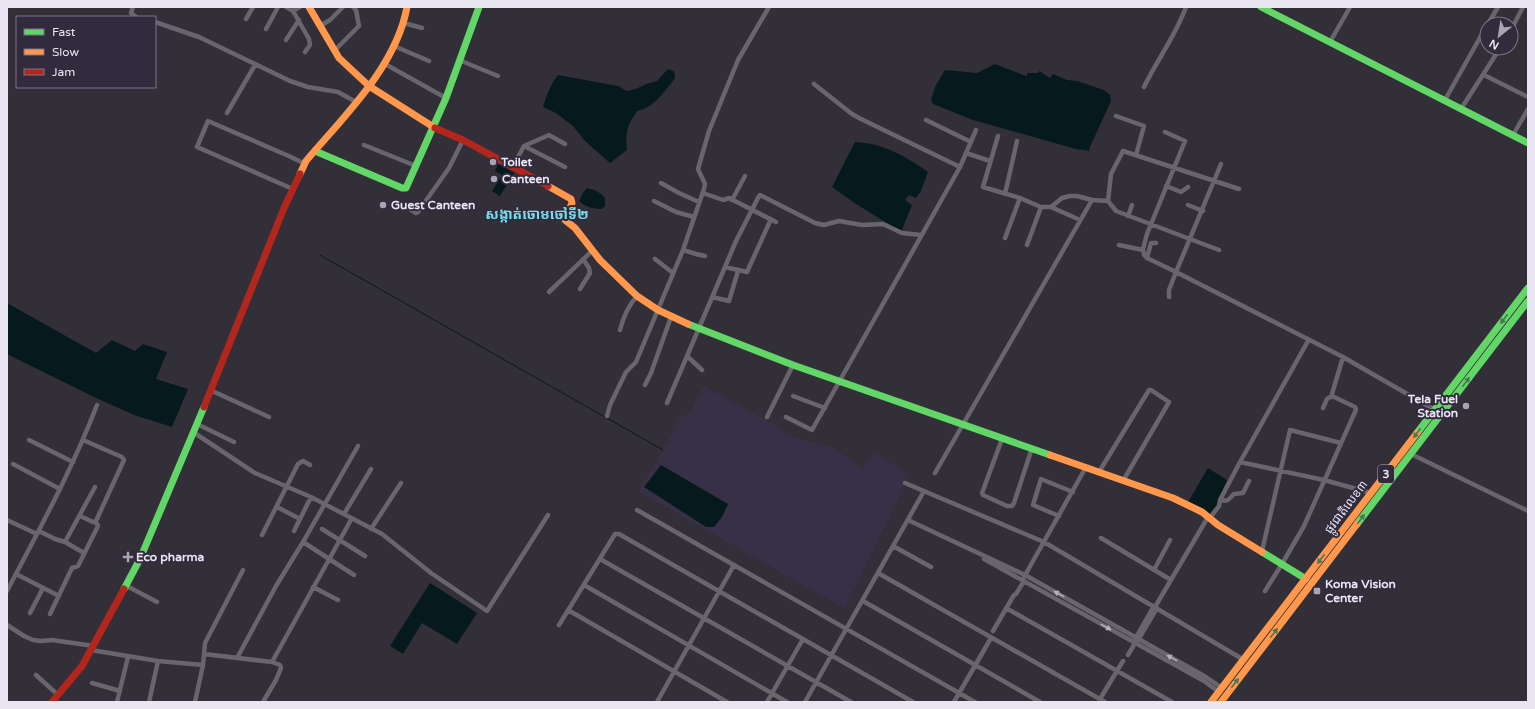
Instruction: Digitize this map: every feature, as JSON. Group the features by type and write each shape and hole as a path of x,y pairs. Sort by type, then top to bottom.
{"main road":[{"path":"310,7 339,58 369,86 432,127 463,140 571,199 572,203 565,220 566,222 575,228 592,251 637,296 658,310 698,329 793,365 1173,498 1209,518 1306,579"},
{"path":"52,702 82,666 140,559 197,424 284,208 305,164 314,151 369,86 385,64 404,23 407,7"},
{"path":"314,151 404,189 416,166 446,98 478,7"},
{"path":"1261,7 1528,143"},
{"name":"ផ្លូវជាតិលេខ៣","path":"1220,702 1306,579 1528,288"},
{"name":"ផ្លូវជាតិលេខ៣","path":"1211,702 1220,690 1247,662 1411,454 1528,301"}],"street":[{"path":"133,7 131,14 134,16"},
{"path":"246,19 253,7"},
{"path":"266,29 278,7"},
{"path":"286,7 293,11 310,42 305,52"},
{"path":"293,11 300,7"},
{"path":"320,26 330,20 344,7"},
{"path":"334,51 359,26 356,10 353,7"},
{"path":"607,416 610,405 626,372 636,362 683,250 703,193 704,184 698,169 709,131 738,60 769,7"},
{"path":"1144,87 1180,23 1186,7"},
{"path":"1330,42 1350,7"},
{"path":"1492,16 1498,7"},
{"path":"1518,16 1523,7"},
{"path":"286,40 299,20"},
{"path":"156,22 199,37 255,65 296,83 308,87 338,92 356,102"},
{"path":"404,23 422,28"},
{"path":"1445,100 1479,39"},
{"path":"394,46 429,61"},
{"path":"1461,109 1495,56"},
{"path":"459,60 498,76"},
{"path":"385,64 446,98"},
{"path":"227,113 255,65"},
{"path":"1484,75 1528,97"},
{"path":"814,84 852,114 960,167"},
{"path":"1513,135 1528,109"},
{"path":"1116,116 1144,126 1136,155"},
{"path":"926,120 971,142"},
{"path":"293,189 197,147 208,121 305,164"},
{"path":"786,417 812,430 960,167 976,130"},
{"path":"1165,132 1185,141 1151,224 1143,250 1144,255 1147,258 1343,357 1435,410"},
{"path":"512,168 524,146 547,135 565,144"},
{"path":"998,136 983,187 1020,198 1042,207 1051,207 1080,220"},
{"path":"411,210 417,213 422,207 449,168 463,140"},
{"path":"1005,194 1017,141"},
{"path":"364,145 416,166"},
{"path":"524,146 565,167"},
{"path":"1219,250 1116,211 1108,201 1111,174 1123,151 1239,189"},
{"path":"966,153 990,161"},
{"path":"1169,297 1169,290 1176,272 1221,164"},
{"path":"732,200 744,176"},
{"path":"662,183 699,202"},
{"path":"1166,186 1181,192 1188,187"},
{"path":"703,193 723,200 729,198 776,222"},
{"path":"667,403 712,296 758,196 816,223 824,225 839,221 862,225 883,224 902,233 921,235"},
{"path":"1051,207 1062,198 1077,196 1092,200 1108,201"},
{"path":"1005,238 1020,198"},
{"path":"935,473 1092,200"},
{"path":"654,201 676,212 694,217"},
{"path":"1128,216 1132,205"},
{"path":"1188,205 1202,211"},
{"path":"1027,245 1042,207"},
{"path":"725,267 747,272 771,219"},
{"path":"1147,258 1151,243 1156,243"},
{"path":"1119,245 1143,250"},
{"path":"683,250 705,256"},
{"path":"550,292 592,251"},
{"path":"580,289 590,273 589,268 583,259"},
{"path":"655,259 673,273"},
{"path":"712,296 729,301 738,271"},
{"path":"620,330 626,313 631,303 637,296"},
{"path":"646,385 671,317"},
{"path":"1128,655 1171,580 1209,518 1219,506 1220,500 1240,462 1308,340"},
{"path":"687,356 702,370"},
{"path":"1332,396 1334,382 1343,357"},
{"path":"767,417 793,365"},
{"path":"210,390 269,417"},
{"path":"1099,472 1149,390 1151,390 1170,402 1123,480"},
{"path":"794,396 825,408"},
{"path":"1323,408 1327,399 1332,396"},
{"path":"1265,591 1304,526 1356,409 1332,396"},
{"path":"7,591 60,489 83,440 97,405"},
{"path":"197,424 234,442"},
{"path":"1262,551 1290,430 1341,443"},
{"path":"193,432 255,474 311,497 382,534 431,573 487,610 548,515"},
{"path":"1002,439 982,493 983,495 1007,506 1012,506 1014,503 1032,448"},
{"path":"29,440 73,462"},
{"path":"83,440 124,458 95,522"},
{"path":"236,658 276,586 358,446"},
{"path":"1411,454 1528,511"},
{"path":"262,535 300,462 303,461 310,465"},
{"path":"1240,462 1324,480 1371,494"},
{"path":"13,464 60,489"},
{"path":"993,631 1027,576 1086,467"},
{"path":"344,514 371,469"},
{"path":"1059,516 1032,505 1041,479 1073,492"},
{"path":"1220,500 1227,500 1234,494 1243,493 1249,481"},
{"path":"371,529 401,483"},
{"path":"905,483 1045,543 1247,662"},
{"path":"65,542 95,487"},
{"path":"805,702 924,491"},
{"path":"294,531 311,497"},
{"path":"277,507 300,519"},
{"path":"637,510 975,702"},
{"path":"50,614 72,568 78,566 98,525 95,522 80,516"},
{"path":"272,662 352,518"},
{"path":"7,520 65,542 84,552"},
{"path":"908,520 1027,576 1136,641"},
{"path":"322,529 365,556"},
{"path":"559,625 615,534 619,534 914,702"},
{"path":"1101,538 1171,580"},
{"path":"950,540 1136,641 1206,677 1220,690"},
{"path":"1154,570 1170,540"},
{"path":"303,542 354,574"},
{"path":"893,546 931,567"},
{"path":"600,559 851,702"},
{"path":"659,701 674,671 734,565"},
{"path":"195,702 203,665 205,643 243,570"},
{"path":"878,573 1102,701 1123,661"},
{"path":"16,574 59,596"},
{"path":"125,585 157,602"},
{"path":"584,585 787,702"},
{"path":"313,587 338,600"},
{"path":"30,613 43,588"},
{"path":"863,601 1040,702"},
{"path":"1006,608 1118,670 1172,702"},
{"path":"568,610 727,702"},
{"path":"7,625 33,640 52,640 128,657 203,665"},
{"path":"954,702 991,638"},
{"path":"767,702 803,639"},
{"path":"204,654 272,662 280,665 281,668 276,680 263,702"},
{"path":"117,702 128,657"},
{"path":"149,702 158,661"},
{"path":"36,675 58,695"},
{"path":"92,683 120,691"}],"shaded area":[{"path":"995,64 1027,76 1027,73 1038,73 1039,71 1050,78 1053,74 1067,80 1077,81 1104,90 1110,95 1111,101 1089,149 1090,151 1076,149 973,120 933,104 931,100 935,87 945,70 977,73"},
{"path":"668,69 674,71 675,78 654,103 637,111 628,130 626,139 627,150 610,163 585,141 573,126 556,113 543,107 547,94 558,75 618,86 627,91 657,81"},
{"path":"855,142 875,145 893,151 928,172 921,191 916,198 909,195 905,200 912,205 901,232 832,187"},
{"path":"498,164 514,173 500,196 492,191 502,175 495,171"},
{"path":"587,188 601,194 605,198 605,206 602,209 589,207 579,201"},
{"path":"7,303 96,353 112,340 135,351 143,344 167,352 156,379 188,389 172,427 134,415 7,354"},
{"path":"704,386 772,423 788,436 834,448 863,469 874,452 909,475 845,609 638,491 663,451 682,414 687,416"},
{"path":"661,465 728,504 722,517 714,527 706,527 644,487"},
{"path":"1208,468 1227,480 1216,506 1209,514 1188,502"},
{"path":"430,583 477,613 457,644 422,623 403,654 390,646"}],"waterway":[{"path":"320,255 663,450"}],"traffic: fast":[{"path":"315,151 402,188 406,188 446,98 479,7"},
{"path":"1261,7 1528,143"},
{"path":"1417,433 1528,288"},
{"path":"1357,524 1528,301"},
{"path":"688,324 793,365 1050,455"},
{"path":"124,589 140,559 204,407"},
{"path":"1262,552 1306,579"}],"traffic: slow":[{"path":"309,7 339,58 369,86 435,128"},
{"path":"300,174 306,161 367,90 380,70 392,50 401,29 407,7"},
{"path":"548,186 571,199 572,203 565,220 575,228 600,260 637,296 658,310 688,324"},
{"path":"1211,702 1417,433"},
{"path":"1050,455 1173,498 1202,512 1218,525 1262,552"},
{"path":"1221,702 1357,524"}],"traffic: jam":[{"path":"435,128 463,140 548,186"},
{"path":"204,407 284,208 300,174"},
{"path":"52,702 82,666 124,589"}],"place":[{"name":"Toilet","path":"493,162"},
{"name":"Canteen","path":"494,179"},
{"name":"Guest Canteen","path":"383,205"},
{"name":"Tela Fuel Station","path":"1466,406"},
{"name":"Eco pharma","path":"128,557"},
{"name":"Koma Vision Center","path":"1317,591"}],"district":[{"name":"សង្កាត់ចោមចៅទី២","path":"537,214"}]}
